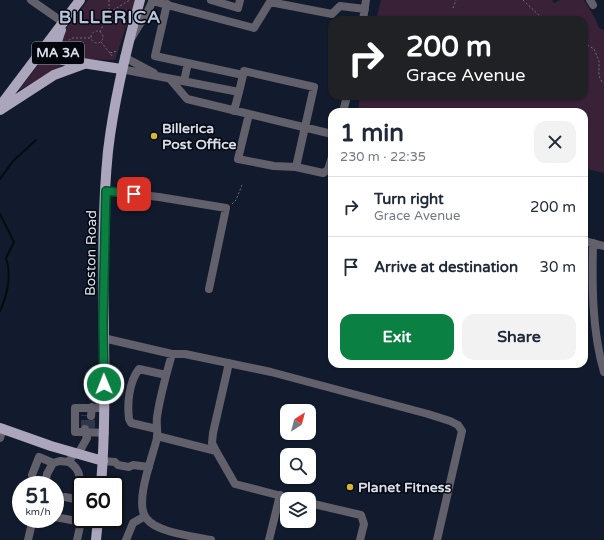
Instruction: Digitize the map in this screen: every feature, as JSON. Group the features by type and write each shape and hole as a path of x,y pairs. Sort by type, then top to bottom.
{"main road":[{"name":"MA 3A","path":"80,0 64,23 57,44 58,53 63,60 122,69"},
{"name":"Boston Road","path":"102,476 105,433 103,338 106,191 112,120 122,69 121,54 127,44 140,0"},
{"path":"0,106 41,50 64,23"},
{"path":"0,110 54,75 85,64"},
{"path":"1,431 103,461"},
{"path":"96,540 97,528"}],"street":[{"path":"31,0 64,23"},
{"path":"127,44 148,11 152,0 254,28 270,2 332,14 340,6 365,9"},
{"path":"211,0 238,8 240,0"},
{"path":"364,16 366,0"},
{"path":"167,4 155,56 243,76"},
{"path":"121,54 160,77"},
{"path":"184,82 188,63"},
{"path":"122,69 239,92"},
{"path":"234,111 244,71 314,87 296,167"},
{"path":"170,79 187,99 328,133"},
{"path":"248,114 238,159 274,166 296,167 323,173 328,170"},
{"path":"106,191 159,197 226,208 209,289"},
{"path":"588,242 604,246"},
{"path":"593,243 596,327 598,350 604,372"},
{"path":"103,338 172,354 185,354 294,378 428,414 458,425 462,431 437,540"},
{"path":"172,354 156,418 157,433 142,500 145,516 151,523 177,533 211,540"},
{"path":"229,363 212,443 235,484 280,495 269,540"},
{"path":"166,375 139,369 133,377 131,384 129,420 131,423 157,433 216,451"},
{"path":"105,408 88,411 74,408 75,432 88,430 105,433"},
{"path":"69,462 87,438 88,430"},
{"path":"32,475 39,457 53,463 60,461 69,462 77,468 80,476"},
{"path":"103,461 115,462 118,459 129,461 133,465 149,468"},
{"path":"47,476 53,463"},
{"path":"316,505 361,515 364,524 360,540"},
{"path":"126,540 133,523 145,516"},
{"path":"28,540 31,528"},
{"path":"77,540 80,528"}],"path":[{"path":"100,32 103,26 102,23 105,22 109,12 109,0"},
{"path":"109,12 130,0"},
{"path":"453,8 456,0"},
{"path":"523,0 540,16"},
{"path":"91,38 94,32 100,32"},
{"path":"100,32 103,37 101,42"},
{"path":"66,53 68,42 71,38 91,38 96,43 101,42"},
{"path":"101,42 113,57"},
{"path":"588,45 594,49 599,61 599,76 604,83"},
{"path":"110,54 121,54"},
{"path":"226,208 234,203 242,185"}],"shaded area":[{"path":"88,0 135,0 115,60 73,59 18,91"},
{"path":"381,0 552,0 554,3 560,0 584,0 599,28 604,30 604,173 588,169 588,108 358,108 359,100 588,100 588,16 377,16"}],"waterway":[{"path":"0,179 13,161 36,140"},
{"path":"0,214 14,242 6,258 9,278 5,299 0,311"}],"tunnel":[{"path":"85,415 85,428"},
{"path":"91,416 91,428"}],"place":[{"name":"Billerica Post Office","path":"154,136"},
{"name":"Planet Fitness","path":"350,487"}],"district":[{"name":"BILLERICA","path":"110,17"}],"route":[{"path":"104,384 103,323 106,191 134,194"}]}
